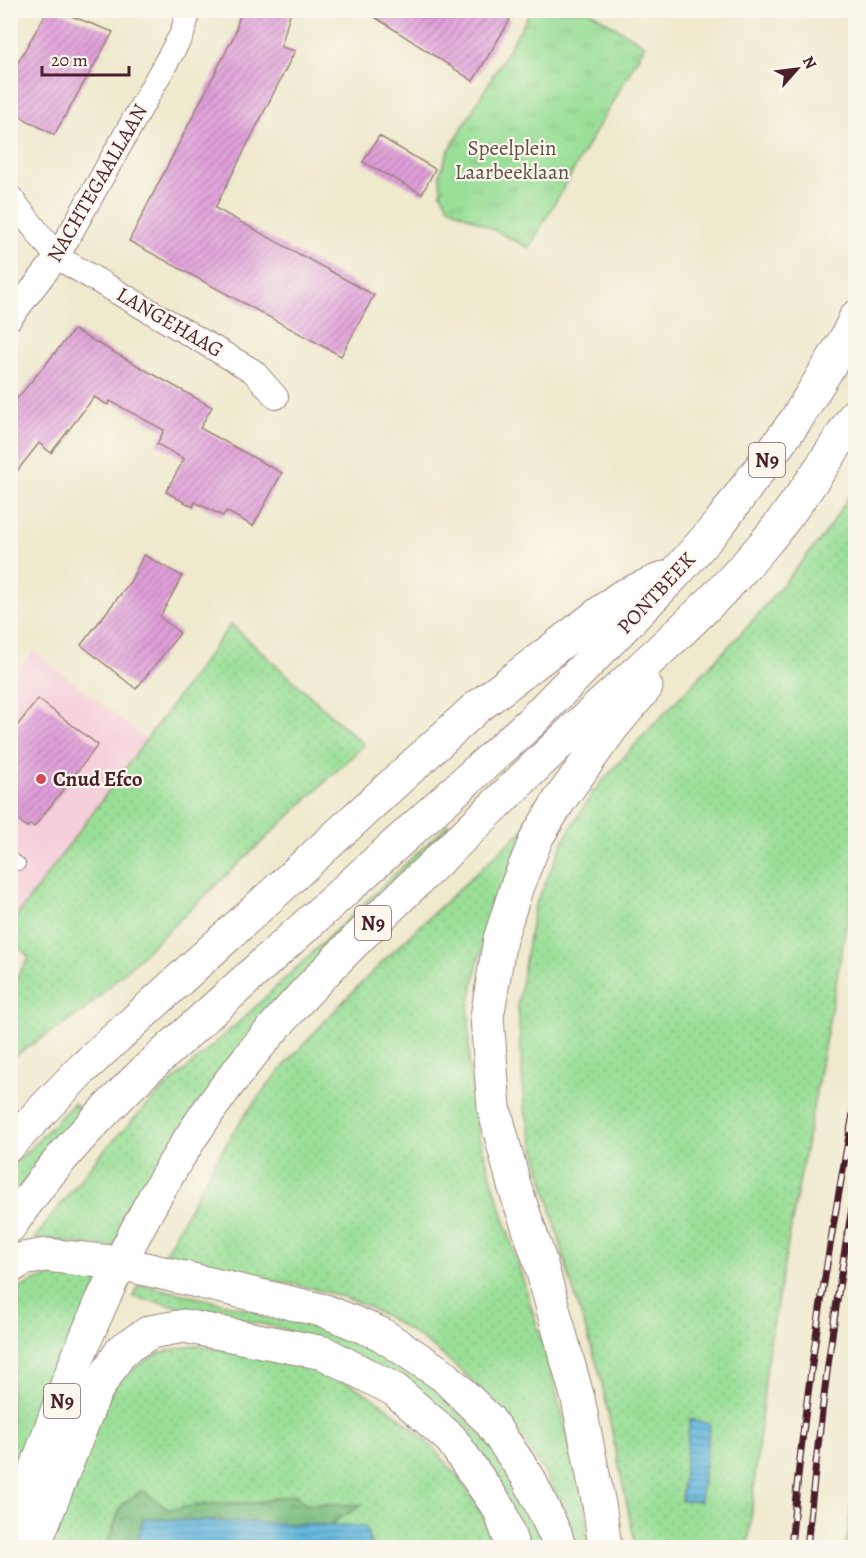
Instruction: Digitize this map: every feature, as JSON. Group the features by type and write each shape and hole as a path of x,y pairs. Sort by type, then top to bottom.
{"highway":[{"name":"PONTBEEK","path":"10,1226 33,1191 85,1129 135,1080 531,722 676,573 719,524 796,420 846,338 855,317"},
{"name":"N9","path":"10,1542 84,1342 120,1263 151,1201 194,1132 241,1068 294,1005 383,913 605,701 683,631 760,549 815,478 855,414"},
{"path":"10,1144 81,1070 476,708 621,597 676,573"},
{"path":"605,1548 600,1510 578,1399 540,1261 514,1185 494,1108 487,1017 500,939 517,886 537,837 559,801 613,726 655,676 683,631"},
{"path":"10,1267 23,1259 46,1255 120,1263 325,1311 381,1334 443,1375 489,1420 528,1477 556,1536 559,1548"},
{"path":"33,1548 95,1392 122,1350 150,1332 184,1326 324,1353 395,1390 451,1439 500,1510 513,1548"}],"street":[{"name":"NACHTEGAALLAAN","path":"10,318 57,257 182,34 189,10"},
{"path":"10,197 57,257"},
{"name":"LANGEHAAG","path":"57,257 253,370 276,397"}],"shaded area":[{"path":"34,651 146,739 11,924 11,671 15,674"}],"green space":[{"name":"Speelplein Laarbeeklaan","path":"531,11 589,11 645,45 529,248 449,207 441,193 440,174 447,154"},
{"path":"855,488 855,879 768,1352 748,1547 636,1548 600,1374 570,1280 524,1107 518,1003 534,908 565,838 592,793 748,626 823,536"},
{"path":"231,624 364,745 82,1012 11,1058 11,987 29,957 11,941 11,924"},
{"path":"448,824 453,828 112,1247 34,1239 97,1158 153,1099 238,1023"},
{"path":"527,826 512,860 478,962 469,1006 469,1063 478,1134 549,1365 586,1506 587,1547 577,1547 563,1510 545,1474 523,1440 497,1408 469,1378 438,1351 405,1328 358,1302 332,1294 162,1259 225,1146 269,1084 361,983"},
{"path":"74,1103 84,1113 11,1196 11,1168"},
{"path":"72,1273 100,1277 11,1514 11,1295 39,1279"},
{"path":"139,1284 347,1332 420,1373 503,1457 547,1547 526,1547 475,1448 285,1329 133,1297"},
{"path":"193,1345 310,1367 347,1383 375,1399 426,1440 448,1465 483,1518 495,1547 50,1548 103,1401 127,1372 159,1353"},
{"path":"855,1474 855,1547 846,1547 846,1544"},
{"path":"142,1490 168,1509 217,1503 254,1503 295,1494 305,1504 361,1505 317,1533 106,1548 121,1506"}],"water":[{"path":"690,1419 710,1424 700,1501 681,1501"},
{"path":"143,1519 365,1526 372,1547 135,1547"}],"building":[{"path":"48,10 55,10 113,32 54,135 10,111 10,76"},
{"path":"241,10 291,10 281,47 295,51 215,208 374,295 341,356 129,241 235,34"},
{"path":"364,10 495,10 510,20 473,81"},
{"path":"379,136 435,169 422,194 363,162"},
{"path":"74,330 212,407 200,428 282,473 253,526 226,511 223,516 195,502 193,507 166,492 184,459 157,444 164,430 110,401 108,405 94,397 51,453 39,443 10,480 10,407"},
{"path":"144,555 182,576 160,617 180,633 136,689 81,645 130,582"},
{"name":"Cnud Efco","path":"38,699 98,745 34,827 31,824 27,827 10,813 10,735"}],"railway":[{"path":"791,1548 818,1322 856,1098"},
{"path":"807,1548 828,1366 856,1186"}],"place":[{"name":"Cnud Efco","path":"41,779"}]}
